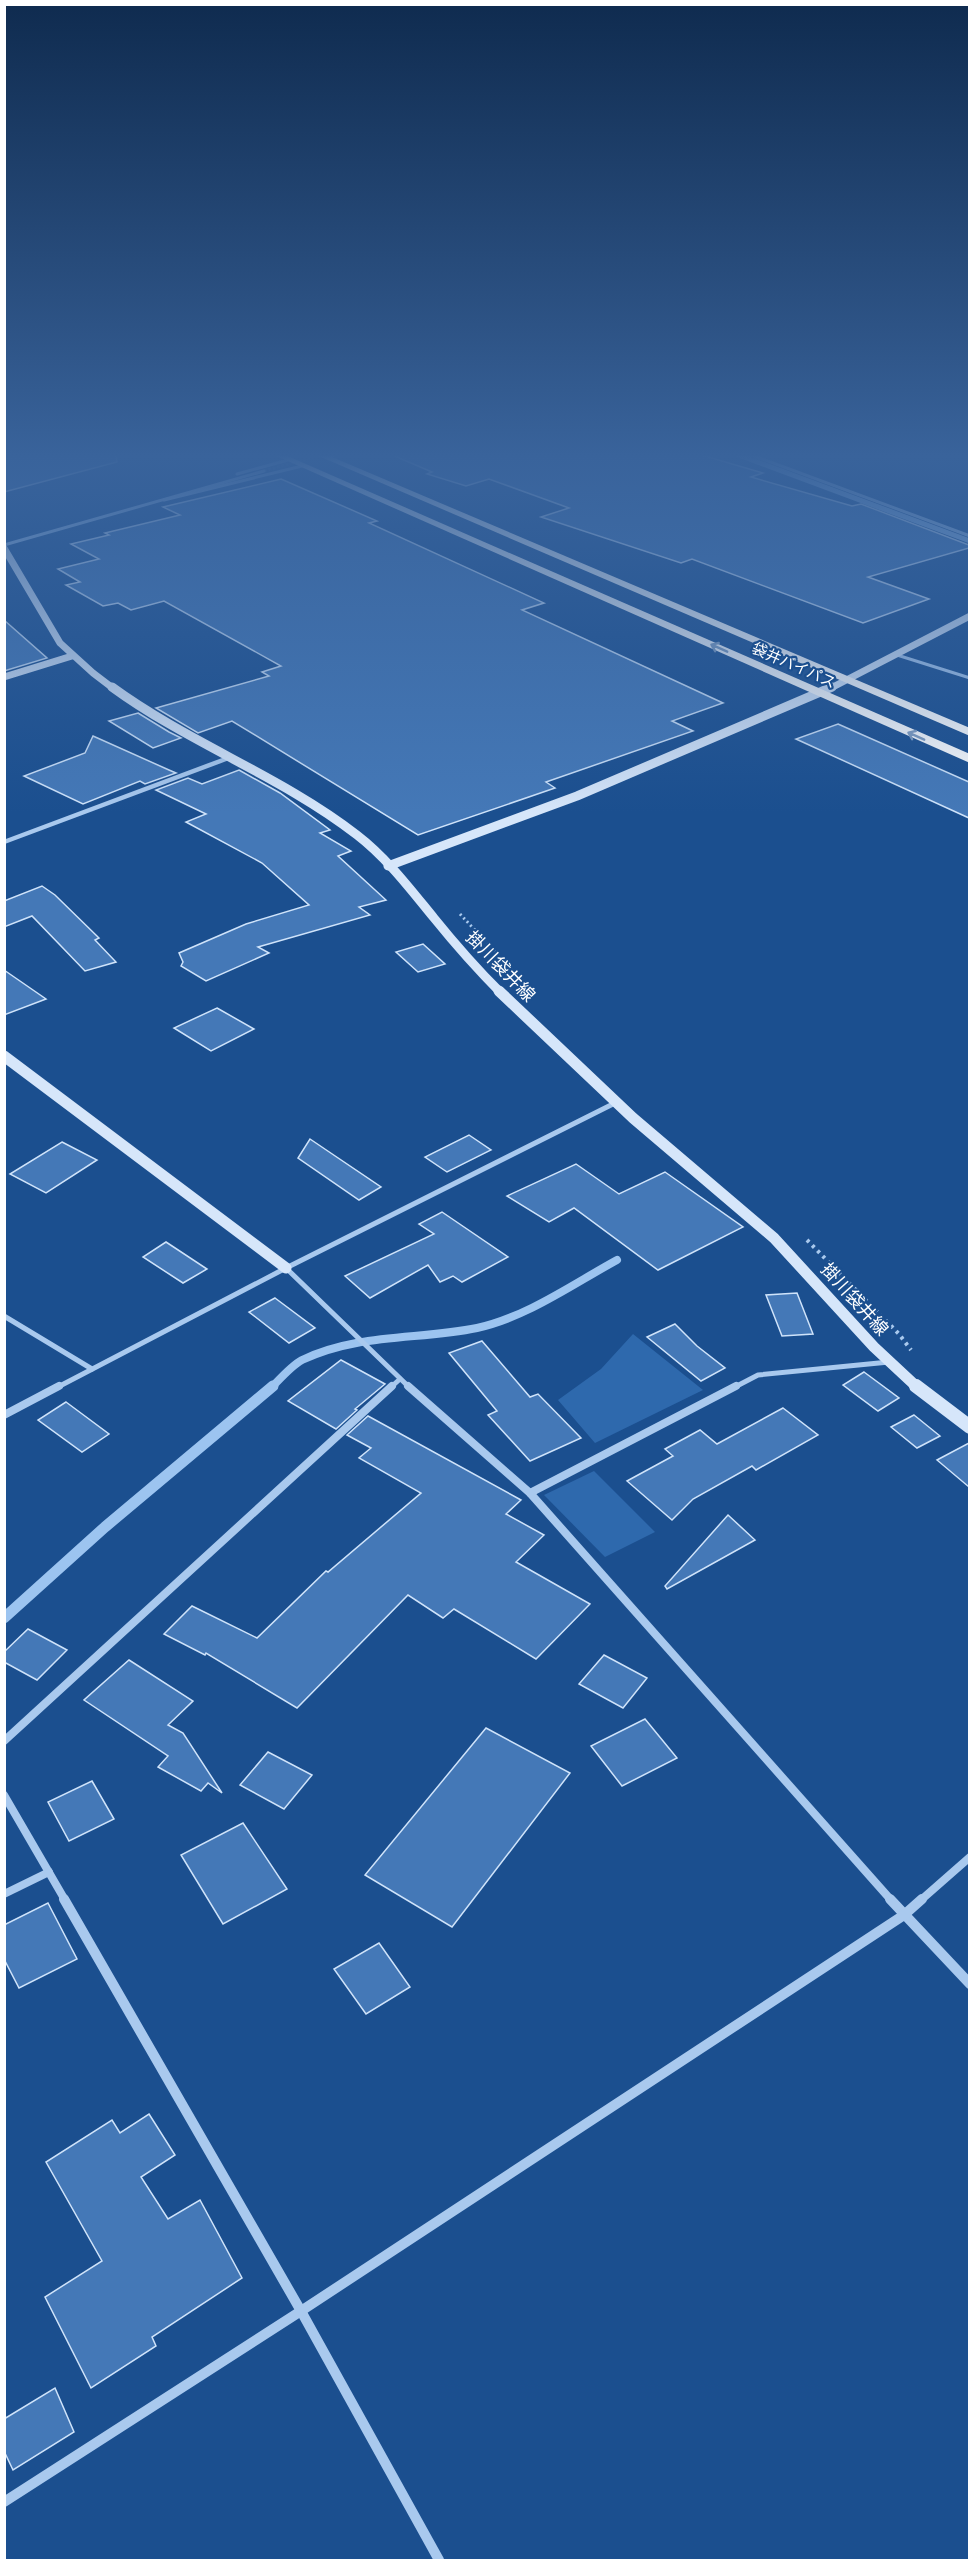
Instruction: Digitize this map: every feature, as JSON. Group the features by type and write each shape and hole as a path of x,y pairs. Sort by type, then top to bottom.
{"highway":[{"name":"袋井バイパス","path":"548,574 969,759"},
{"name":"袋井バイパス","path":"601,574 969,733"}],"main road":[{"name":"掛川袋井線","path":"20,574 60,643 72,656 125,699 232,756 330,815 360,838 388,866 480,972 686,1165 772,1237 822,1286 889,1362 935,1403 969,1427"},
{"path":"388,866 577,796 821,693 848,681 969,616"},
{"path":"4,677 72,656"},
{"path":"4,1056 286,1268"}],"street":[{"path":"897,655 969,678"},
{"path":"4,842 232,756"},
{"path":"4,1414 286,1268 617,1102"},
{"path":"286,1268 364,1341 400,1379 530,1493 904,1916 969,1984"},
{"path":"4,1316 92,1369"},
{"path":"530,1493 758,1375 889,1362"},
{"path":"4,1741 400,1379"},
{"path":"4,1795 301,2311 439,2560"},
{"path":"4,2502 301,2311 904,1916 969,1857"},
{"path":"4,1894 49,1872"}],"shaded area":[{"path":"633,1334 703,1390 595,1443 558,1400 601,1369"},
{"path":"594,1471 655,1532 605,1557 544,1495"}],"building":[{"path":"66,574 480,574 544,603 522,610 723,703 672,721 693,731 546,782 555,788 418,835 232,721 198,733 156,708 269,676 262,672 281,666 164,601 131,610 118,603 103,606 66,585 80,582"},
{"path":"731,574 879,574 868,577 929,599 863,623"},
{"path":"4,620 47,658 4,671"},
{"path":"138,713 181,738 153,748 109,721"},
{"path":"838,724 969,782 969,818 796,739"},
{"path":"93,736 176,773 145,784 140,781 83,804 24,776 85,753"},
{"path":"239,770 280,793 330,830 320,833 351,851 338,856 386,900 359,907 370,915 258,947 269,953 206,981 181,966 183,962 179,953 246,924 309,905 262,863 186,822 206,814 156,790 188,778 202,784"},
{"path":"42,886 55,895 99,938 95,940 116,962 85,971 32,916 4,927 4,901"},
{"path":"423,944 445,964 418,972 396,952"},
{"path":"4,970 46,999 4,1015"},
{"path":"217,1008 254,1029 211,1051 174,1028"},
{"path":"469,1135 491,1150 447,1172 425,1157"},
{"path":"310,1139 381,1187 359,1200 298,1158"},
{"path":"62,1142 97,1160 46,1193 10,1174"},
{"path":"576,1164 619,1194 665,1172 743,1227 658,1270 574,1208 549,1222 507,1196"},
{"path":"442,1212 508,1257 462,1282 453,1276 440,1282 428,1265 370,1298 345,1276 434,1234 419,1224"},
{"path":"166,1242 207,1269 183,1283 143,1257"},
{"path":"797,1293 813,1334 782,1336 766,1295"},
{"path":"275,1298 315,1328 289,1343 249,1312"},
{"path":"675,1324 697,1346 725,1368 701,1381 647,1337"},
{"path":"482,1341 530,1397 538,1394 581,1438 530,1461 488,1415 497,1411 449,1353"},
{"path":"341,1360 385,1384 355,1409 357,1410 336,1429 288,1401"},
{"path":"864,1372 899,1398 878,1411 843,1385"},
{"path":"66,1402 109,1434 82,1452 38,1420"},
{"path":"783,1408 818,1435 756,1470 752,1466 693,1499 672,1520 627,1481 673,1456 665,1449 700,1430 717,1444"},
{"path":"914,1415 940,1436 917,1448 891,1427"},
{"path":"368,1416 521,1500 506,1514 544,1535 516,1562 590,1604 536,1659 454,1609 443,1618 408,1595 297,1708 206,1653 205,1655 164,1634 192,1606 257,1638 326,1571 328,1572 421,1493 359,1458 371,1448 347,1435"},
{"path":"969,1443 969,1487 937,1460"},
{"path":"728,1515 755,1540 667,1589 665,1586"},
{"path":"28,1629 67,1650 37,1680 4,1662 4,1652"},
{"path":"604,1655 647,1678 623,1708 579,1684"},
{"path":"129,1660 193,1701 168,1725 183,1733 222,1793 208,1783 201,1791 158,1767 168,1756 84,1700"},
{"path":"645,1719 677,1758 622,1786 591,1746"},
{"path":"486,1728 570,1773 452,1927 365,1875"},
{"path":"268,1752 312,1775 284,1809 240,1785"},
{"path":"92,1781 114,1819 69,1841 48,1802"},
{"path":"243,1823 287,1889 223,1924 181,1855"},
{"path":"48,1903 77,1959 19,1988 4,1959 4,1925"},
{"path":"379,1943 410,1987 366,2014 334,1969"},
{"path":"149,2114 175,2155 141,2177 168,2219 200,2200 242,2278 152,2337 156,2346 91,2388 45,2297 102,2261 46,2162 112,2120 120,2133"},
{"path":"55,2388 74,2432 13,2470 4,2451 4,2419"}],"waterway":[{"path":"273,1386 302,1360 345,1345 455,1332 496,1323 532,1308 617,1260"},
{"path":"4,1618 105,1527 273,1386"}]}
